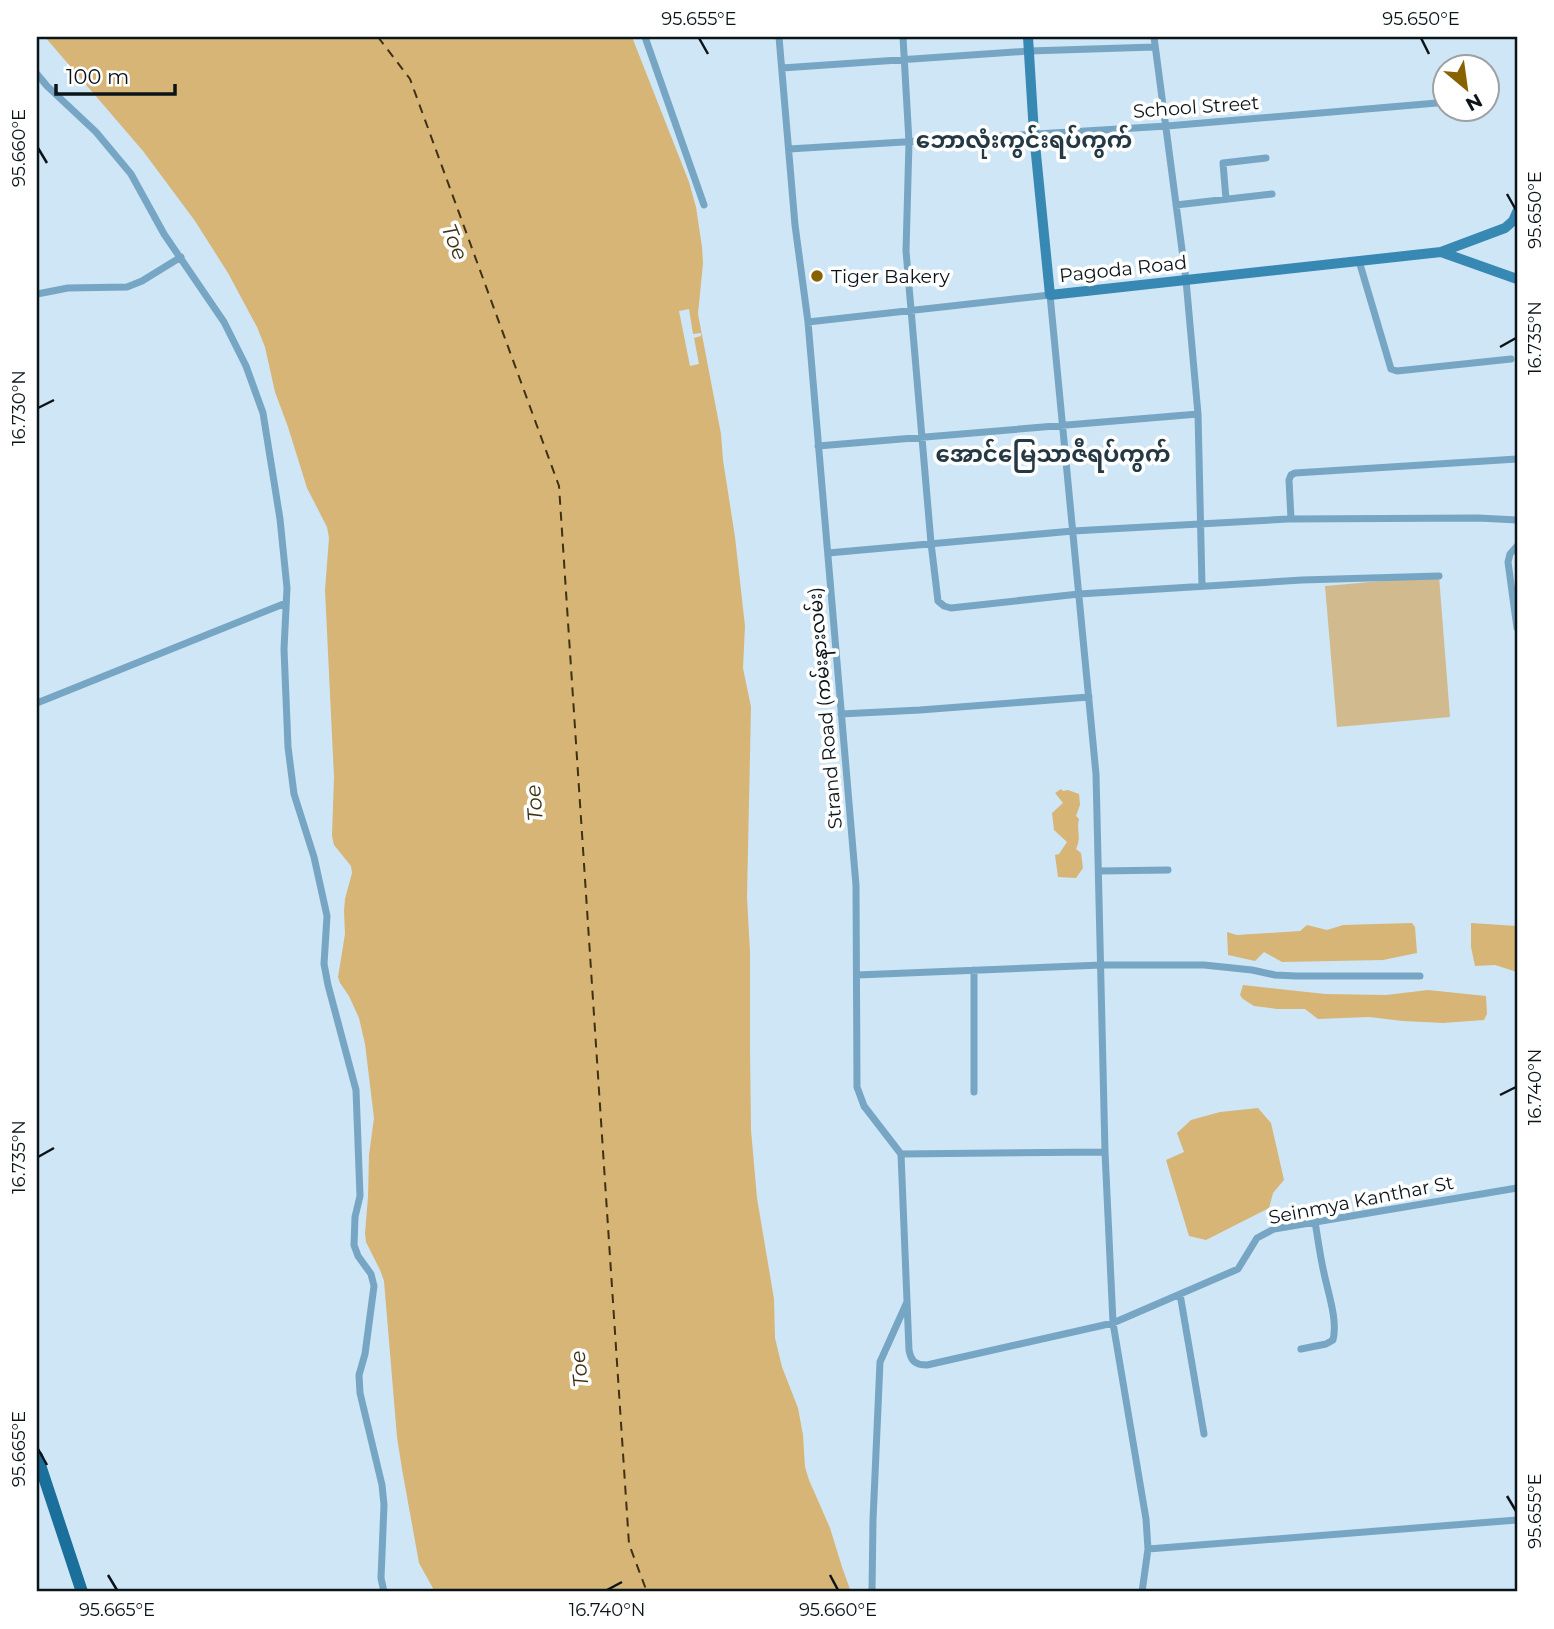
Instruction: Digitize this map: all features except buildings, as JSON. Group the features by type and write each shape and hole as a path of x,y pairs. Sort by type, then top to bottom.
{"main road":[{"path":"1028,37 1034,134 1050,295"},
{"name":"Pagoda Road","path":"1050,295 1441,252 1505,228 1517,212"},
{"name":"Pagoda Road","path":"1441,252 1517,279"},
{"path":"37,1456 82,1592"}],"street":[{"path":"645,37 705,205"},
{"name":"Strand Road (ကမ်းနားလမ်း)","path":"779,37 795,225 808,321 856,885 858,1087 864,1105 901,1154"},
{"path":"903,37 909,142 906,251 938,601 951,608 1079,594 1302,580 1439,576"},
{"path":"1154,37 1186,280 1198,414 1202,586"},
{"path":"782,68 1029,51 1155,47"},
{"path":"37,74 96,132 131,174 164,233 211,301 238,349 263,414 280,519 287,588 284,649 288,747 294,794 314,857 327,916 324,964 356,1090 360,1196 355,1217 354,1245 374,1286 365,1354 359,1375 360,1393 382,1485 383,1592"},
{"name":"School Street","path":"789,149 1167,126 1432,103"},
{"path":"1226,199 1223,163 1266,158"},
{"path":"1176,205 1272,194"},
{"path":"37,294 68,288 127,287 181,257"},
{"path":"1359,261 1391,369 1397,371 1511,359"},
{"path":"1050,295 1096,774 1105,1152 1113,1323 1146,1519 1148,1549 1142,1592"},
{"name":"Pagoda Road","path":"808,321 1050,295"},
{"path":"818,446 1198,414"},
{"path":"1291,519 1289,477 1295,473 1517,459"},
{"path":"828,553 1073,531 1291,519 1517,520"},
{"path":"1517,546 1509,558 1517,628"},
{"path":"37,703 286,603"},
{"path":"841,714 1089,697"},
{"path":"1099,871 1168,870"},
{"path":"857,975 1101,965 1204,965 1275,975 1420,976"},
{"path":"974,970 974,1092"},
{"path":"873,1592 873,1520 880,1362 908,1300 901,1154 1105,1152"},
{"name":"Seinmya Kanthar St","path":"908,1300 911,1358 914,1363 927,1365 1113,1323 1238,1269 1257,1238 1274,1229 1517,1188"},
{"path":"1301,1349 1331,1343 1334,1337 1315,1222"},
{"path":"1180,1294 1204,1434"},
{"path":"1148,1549 1517,1520"}],"shaded area":[{"path":"1439,576 1450,717 1337,727 1325,586"}],"water":[{"name":"Toe","path":"45,37 632,37 689,182 702,247 698,314 721,434 735,537 745,626 743,668 751,707 747,897 751,1130 757,1198 774,1299 775,1338 782,1367 798,1408 805,1467 830,1528 851,1592 435,1592 419,1563 397,1437 384,1281 366,1242 365,1233 374,1118 365,1044 359,1018 338,977 345,934 345,899 352,873 351,866 334,845 332,836 334,777 325,590 329,538 327,527 307,488 275,392 265,347 228,273 195,221 143,151"},
{"path":"1061,789 1079,794 1080,805 1076,816 1079,819 1079,837 1076,849 1081,853 1083,868 1076,878 1058,877 1055,855 1059,854 1067,842 1054,830 1052,813 1063,803 1055,793"},
{"path":"1412,923 1415,927 1417,953 1383,960 1282,962 1264,952 1255,961 1228,955 1227,932 1237,935 1300,931 1307,925 1327,930 1343,925"},
{"path":"1471,923 1517,926 1517,972 1495,965 1475,966 1471,947"},
{"path":"1243,985 1325,994 1386,995 1428,990 1486,996 1487,1014 1484,1020 1443,1023 1369,1017 1318,1019 1305,1009 1254,1006 1240,995"},
{"path":"1258,1108 1271,1123 1284,1180 1273,1193 1269,1208 1206,1240 1189,1236 1166,1160 1184,1152 1177,1133 1191,1120 1220,1112"}],"pier":[{"path":"689,309 693,334 701,333 701,336 694,338 699,364 690,366 679,311"}],"ferry route":[{"path":"378,37 410,79 559,486 629,1544 647,1592"}],"place":[{"name":"Tiger Bakery","path":"817,276"}],"district":[{"name":"ဘောလုံးကွင်းရပ်ကွက်","path":"1024,140"},
{"name":"အောင်မြေသာဇီရပ်ကွက်","path":"1053,454"}]}
